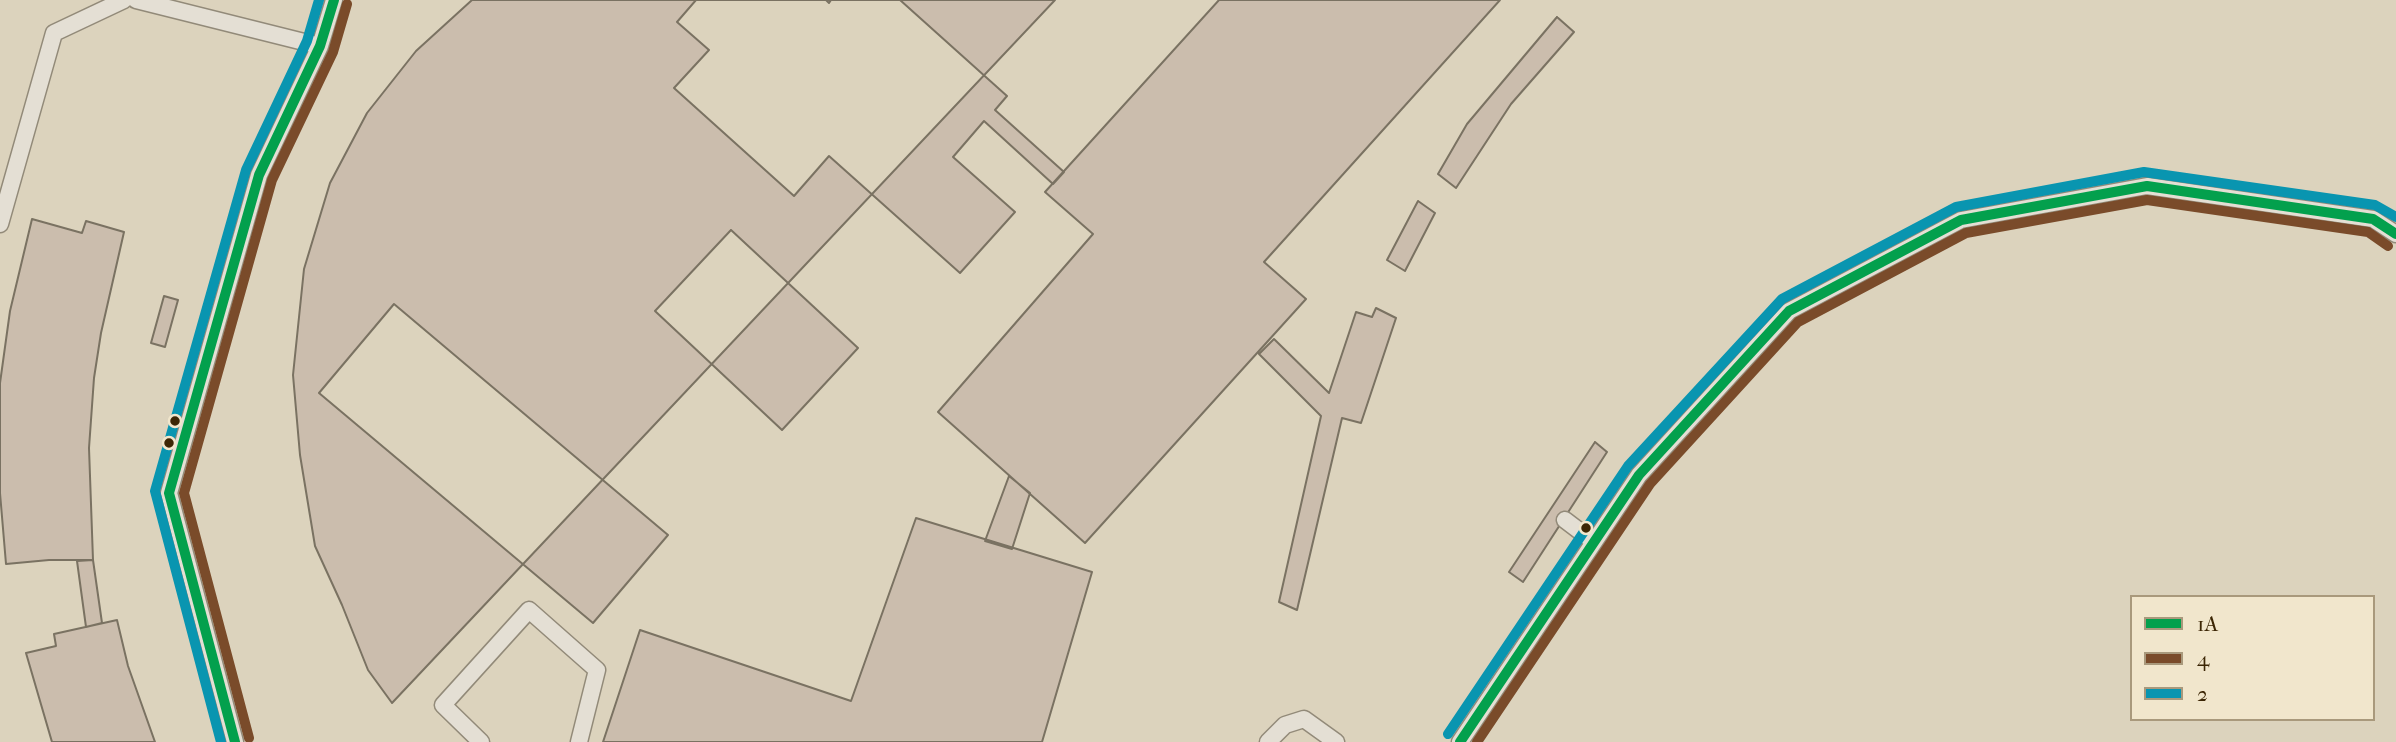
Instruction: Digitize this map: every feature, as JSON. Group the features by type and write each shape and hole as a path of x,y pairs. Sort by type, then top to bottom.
{"lane":[{"path":"0,223 54,33 124,0"},
{"path":"136,0 320,46"},
{"path":"235,742 169,493 260,175 320,46 334,0"},
{"path":"1460,742 1639,475 1790,311 1961,220 2147,186 2373,219 2396,234"},
{"path":"1565,520 1594,542"},
{"path":"481,742 443,705 529,610 597,670 579,742"},
{"path":"1268,742 1285,726 1304,719 1336,742"}],"building":[{"path":"472,0 1055,0 392,703 368,670 315,546 300,455 293,375 304,269 330,183 367,113 416,51"},
{"path":"696,0 826,0 829,3 831,0 900,0 1007,96 995,110 1064,172 1053,184 984,121 953,157 1015,212 960,273 829,156 794,196 674,88 709,50 677,22"},
{"path":"1219,0 1500,0 1264,262 1306,299 1085,543 938,412 1093,234 1045,192"},
{"path":"1557,17 1574,32 1511,104 1456,188 1438,174 1467,124"},
{"path":"1418,201 1435,213 1405,271 1387,260"},
{"path":"32,219 82,233 86,221 124,232 101,333 94,378 89,448 93,560 6,564 0,493 0,383 10,311"},
{"path":"731,230 858,348 782,430 655,311"},
{"path":"164,296 178,300 165,347 151,343"},
{"path":"394,304 668,535 593,623 319,393"},
{"path":"1376,308 1396,318 1361,423 1342,418 1297,610 1279,602 1321,416 1259,354 1274,339 1329,393 1356,312 1372,317"},
{"path":"1595,442 1607,452 1523,582 1509,572"},
{"path":"1009,476 1030,493 1012,549 985,541"},
{"path":"916,518 1092,572 1042,742 603,742 640,630 851,701"},
{"path":"93,560 102,623 86,627 77,561"},
{"path":"117,620 128,666 155,742 52,742 26,653 56,646 54,634"}],"transit line":[{"name":"2","path":"221,742 155,491 246,170 307,41 319,0"},
{"name":"1A","path":"235,742 169,493 259,175 320,46 334,0"},
{"name":"4","path":"249,738 184,493 272,180 333,52 347,4"},
{"name":"2","path":"1448,734 1628,466 1782,299 1956,207 2144,172 2375,205 2396,217"},
{"name":"1A","path":"1460,742 1639,475 1789,311 1961,220 2147,186 2373,219 2396,234"},
{"name":"4","path":"1477,742 1650,484 1798,322 1966,233 2147,200 2368,232 2388,246"}]}
